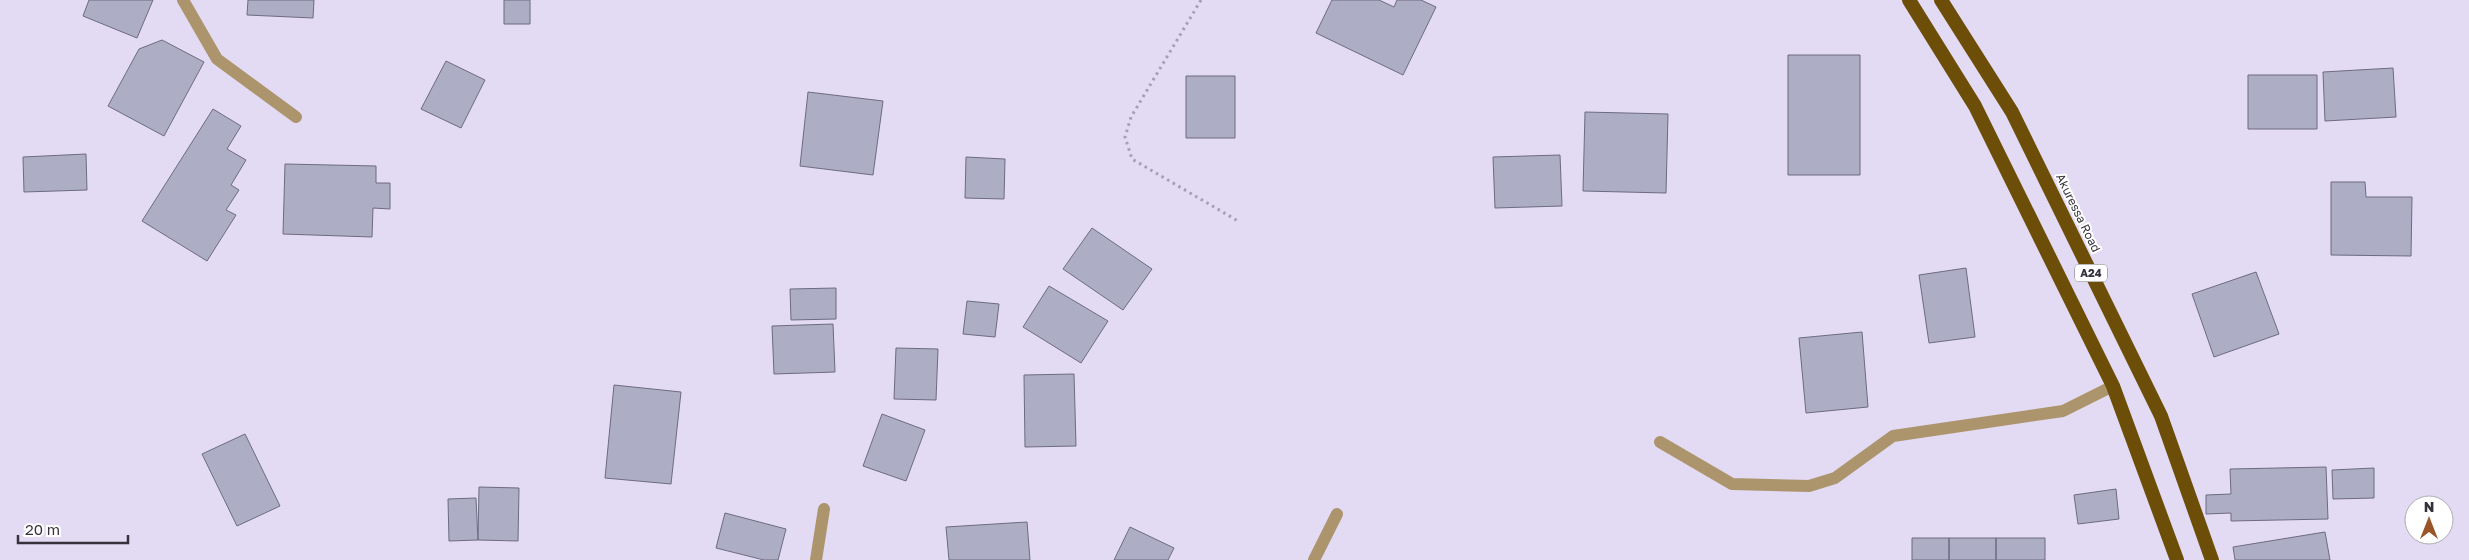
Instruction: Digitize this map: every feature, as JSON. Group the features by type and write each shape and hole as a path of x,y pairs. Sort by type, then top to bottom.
{"highway":[{"name":"A24","path":"1909,0 1975,106 2113,386 2176,560"},
{"name":"Akuressa Road","path":"1941,0 2012,112 2161,416 2212,560"}],"street":[{"path":"183,0 217,59 296,117"},
{"path":"1660,442 1732,484 1809,486 1835,478 1893,436 2064,411 2113,386"},
{"path":"816,560 824,509"},
{"path":"1314,560 1337,514"}],"path":[{"path":"1201,0 1131,117 1125,137 1132,158 1238,221"}],"building":[{"path":"89,0 153,0 137,38 83,16"},
{"path":"248,0 314,0 313,18 247,15"},
{"path":"504,0 530,0 530,24 504,24"},
{"path":"1332,0 1379,0 1394,7 1397,0 1421,0 1436,7 1403,75 1316,33"},
{"path":"162,40 204,62 164,136 108,106 139,49"},
{"path":"1788,55 1860,55 1860,175 1788,175"},
{"path":"446,61 485,80 461,128 421,109"},
{"path":"2393,68 2396,117 2325,121 2323,72"},
{"path":"2248,75 2317,75 2317,129 2248,129"},
{"path":"1186,76 1235,76 1235,138 1186,138"},
{"path":"808,92 883,101 873,175 800,166"},
{"path":"213,109 241,126 227,149 246,160 231,185 239,190 226,210 236,215 207,261 142,221"},
{"path":"1585,112 1668,114 1666,193 1583,191"},
{"path":"86,154 87,190 24,192 23,157"},
{"path":"1560,155 1562,206 1495,208 1493,157"},
{"path":"966,157 1005,159 1004,199 965,198"},
{"path":"285,164 376,166 376,183 390,183 390,209 373,208 372,237 283,234"},
{"path":"2331,182 2365,182 2366,197 2412,197 2411,256 2331,255"},
{"path":"1092,228 1152,269 1123,310 1063,269"},
{"path":"1966,268 1975,337 1929,343 1919,275"},
{"path":"2256,272 2279,334 2214,357 2192,294"},
{"path":"1049,286 1108,321 1081,363 1023,327"},
{"path":"836,288 836,319 791,320 790,289"},
{"path":"967,301 999,304 995,337 963,334"},
{"path":"833,324 835,372 774,374 772,326"},
{"path":"1862,332 1868,407 1806,413 1799,338"},
{"path":"896,348 938,349 936,400 894,399"},
{"path":"1074,374 1076,446 1025,447 1024,375"},
{"path":"614,385 681,392 671,484 605,478"},
{"path":"882,414 925,430 906,481 863,466"},
{"path":"245,434 280,506 237,526 202,454"},
{"path":"2326,467 2328,519 2231,521 2231,513 2206,514 2206,495 2231,494 2230,469"},
{"path":"2374,468 2374,498 2333,499 2332,470"},
{"path":"479,487 519,488 518,541 478,540"},
{"path":"2116,489 2119,519 2078,524 2074,495"},
{"path":"476,498 478,540 449,541 448,499"},
{"path":"725,513 786,529 778,560 764,560 716,548"},
{"path":"1027,522 1030,560 949,560 946,527"},
{"path":"1130,527 1174,548 1168,560 1114,560"},
{"path":"2325,532 2330,560 2235,560 2233,547"},
{"path":"1912,538 1949,538 1949,560 1912,560"},
{"path":"1949,538 1996,538 1996,560 1949,560"},
{"path":"1996,538 2045,538 2045,560 1996,560"}]}
